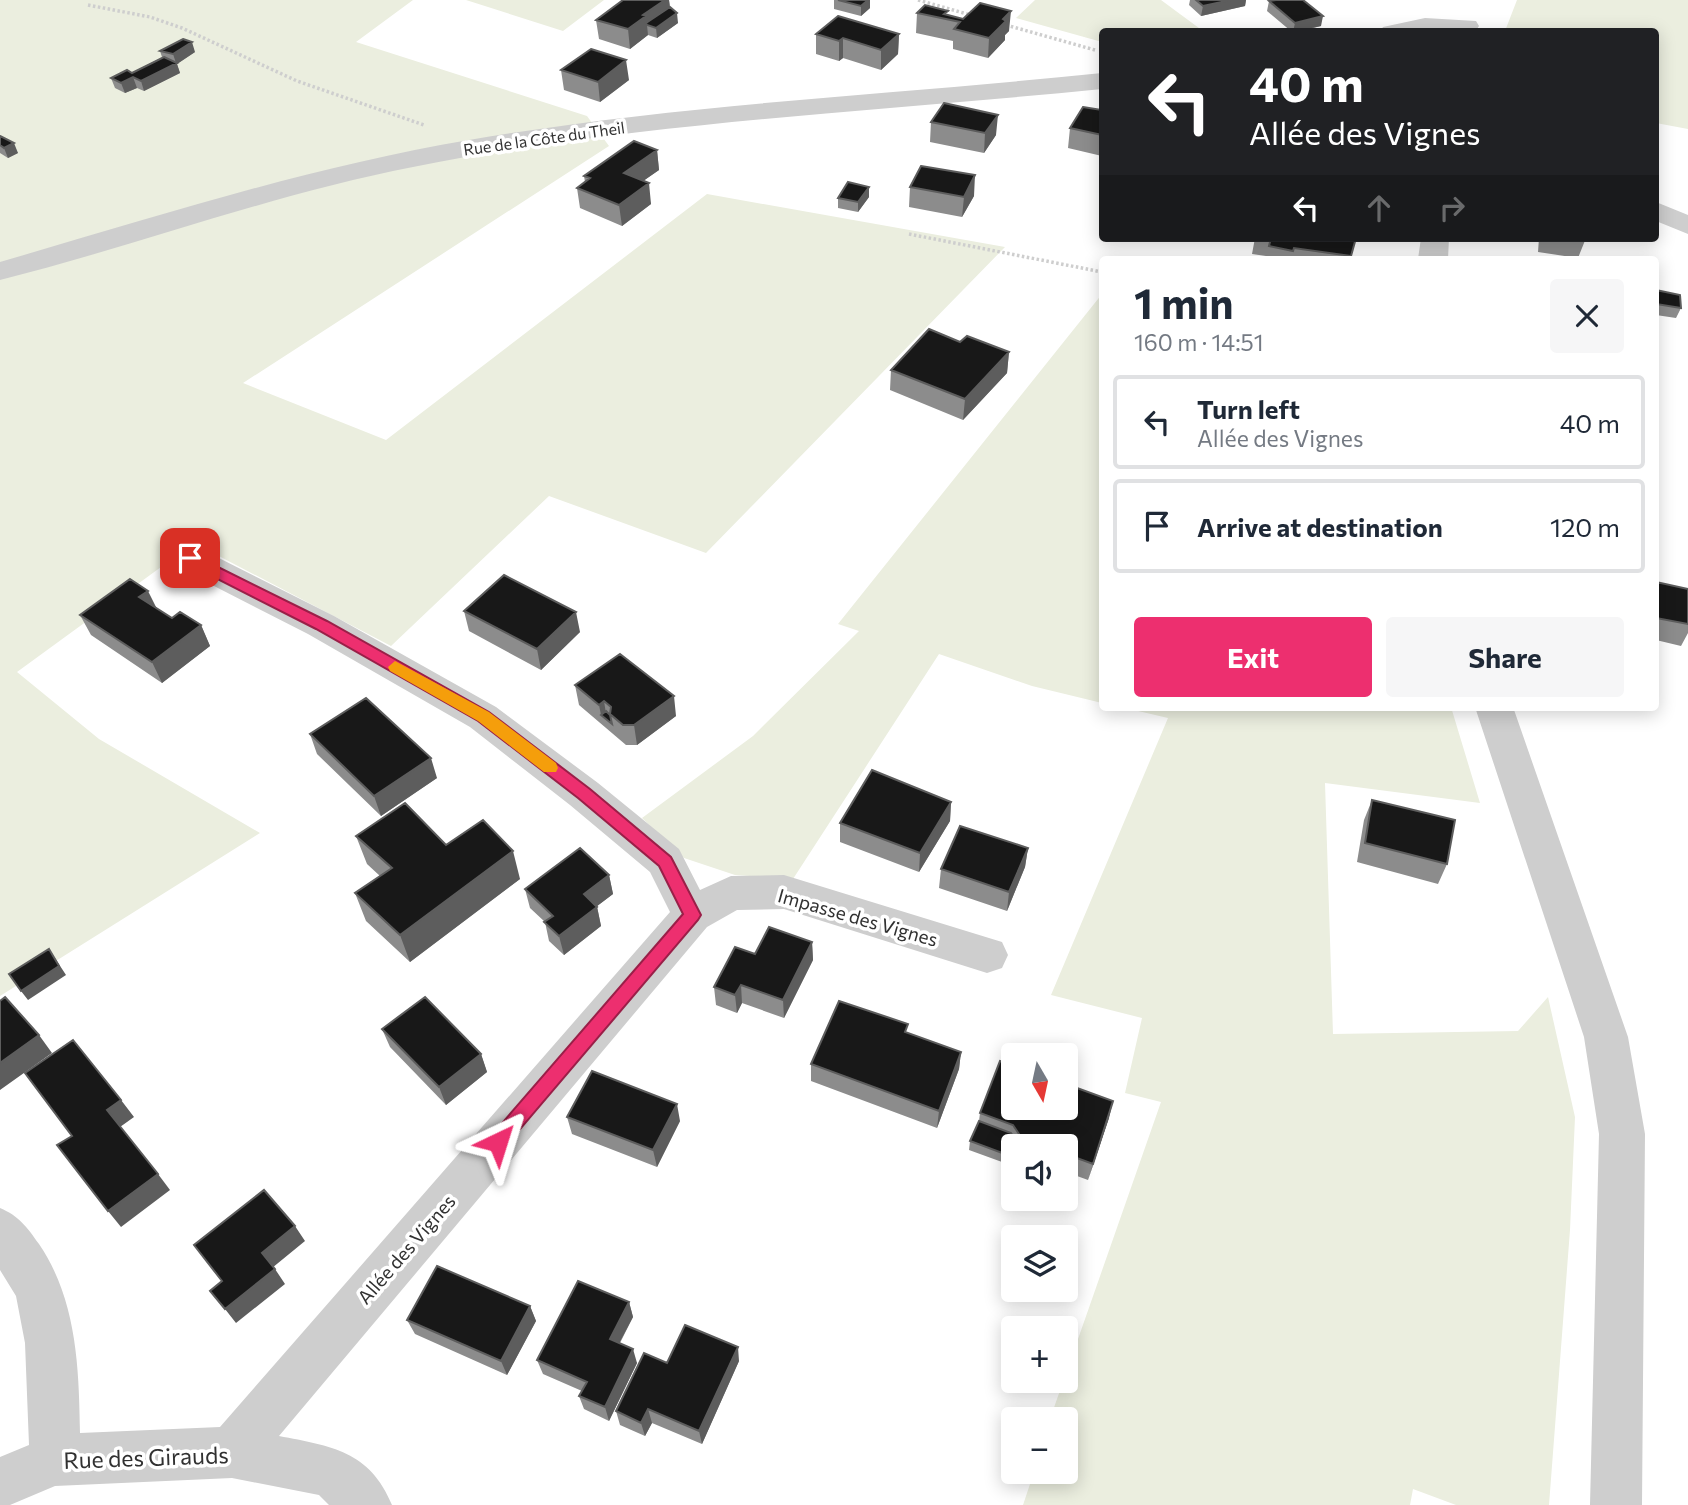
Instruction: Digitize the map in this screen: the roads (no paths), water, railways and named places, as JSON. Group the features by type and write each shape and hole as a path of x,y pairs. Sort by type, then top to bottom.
{"street":[{"path":"1411,28 1470,22"},
{"name":"Rue de la Côte du Theil","path":"0,271 340,174 467,148 552,135 690,120 1099,81"},
{"path":"1659,212 1688,225"},
{"path":"190,558 321,625 483,717 584,793 665,862 692,915"},
{"path":"1495,711 1606,1037 1622,1134 1616,1505"},
{"name":"Impasse des Vignes","path":"692,915 731,893 784,891 987,955"},
{"name":"Allée des Vignes","path":"232,1452 692,915"},
{"path":"0,1231 23,1261 43,1303 54,1387 55,1460"},
{"name":"Rue des Girauds","path":"0,1483 55,1460 232,1452 332,1472 366,1505"}]}
